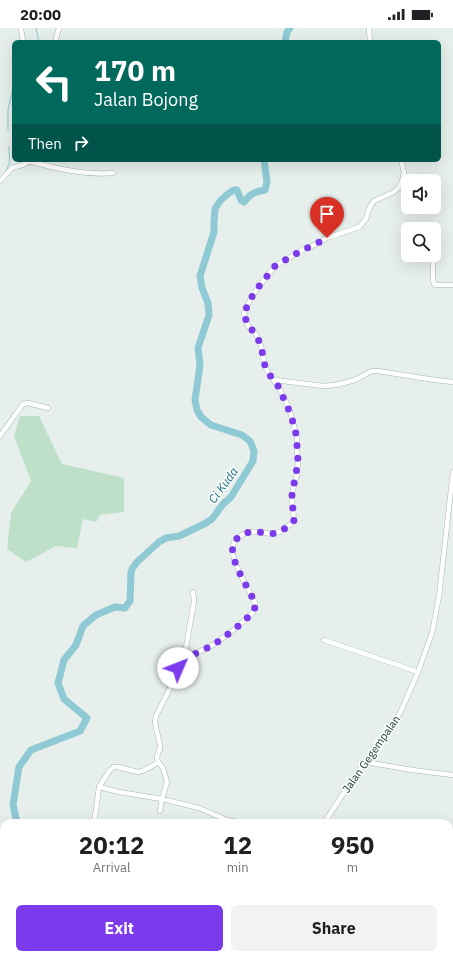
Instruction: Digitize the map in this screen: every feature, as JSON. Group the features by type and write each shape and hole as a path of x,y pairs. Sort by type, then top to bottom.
{"street":[{"path":"21,28 22,40"},
{"path":"56,40 59,28"},
{"path":"369,28 370,40"},
{"path":"0,181 12,168 28,162"},
{"path":"34,162 69,171 95,174 113,173"},
{"path":"180,660 214,644 240,625 253,612 255,603 242,577 233,554 234,541 247,533 278,533 294,520 292,493 298,466 297,438 288,408 278,386 265,366 261,346 256,334 248,326 244,313 251,298 275,266 304,249 327,238 358,227 366,218 374,201 394,192 398,188 402,182 404,172 402,162"},
{"path":"433,262 434,284 436,286 453,286"},
{"path":"274,380 323,386 336,385 355,380 372,370 378,370 453,382"},
{"path":"0,436 23,404 28,403 48,408"},
{"name":"Jalan Gegempalan","path":"327,819 356,774 393,725 401,711 418,672 432,633 438,602 453,472"},
{"path":"160,811 167,782 163,768 158,762 157,756 160,745 155,721 170,688 180,660 184,654 194,601 193,592"},
{"path":"324,640 418,672"},
{"path":"94,819 99,787 110,770 114,767 118,767 142,772 158,762"},
{"path":"366,762 412,770 453,774"},
{"path":"99,787 162,799 199,808 225,819"}],"green space":[{"path":"20,416 39,416 62,464 124,478 124,512 100,515 96,522 83,519 77,548 56,546 26,562 7,549 11,513 31,481 14,436"}],"waterway":[{"path":"36,28 39,40"},
{"name":"Ci Kuda","path":"285,40 287,32 290,28"},
{"path":"8,130 8,110 12,93"},
{"path":"4,174 7,170 10,158 9,147"},
{"name":"Ci Kuda","path":"16,819 13,805 19,767 31,750 80,731 87,718 64,699 58,683 64,660 76,645 83,626 96,615 115,607 125,608 130,601 131,573 137,562 159,542 166,538 179,536 212,519 223,504 231,497 253,461 254,451 250,441 242,435 211,425 201,417 197,410 195,400 200,365 198,348 209,315 208,303 202,288 200,276 214,232 215,209 220,201 234,190 237,190 241,200 244,202 253,193 265,190 267,182 264,162"}],"route":[{"path":"178,668 180,660 214,644 240,625 253,612 255,603 242,577 233,554 234,541 242,534 247,533 278,533 294,520 292,493 298,466 297,438 288,408 278,386 265,366 261,346 256,334 248,326 244,313 251,298 275,266 304,249 327,238"}]}
